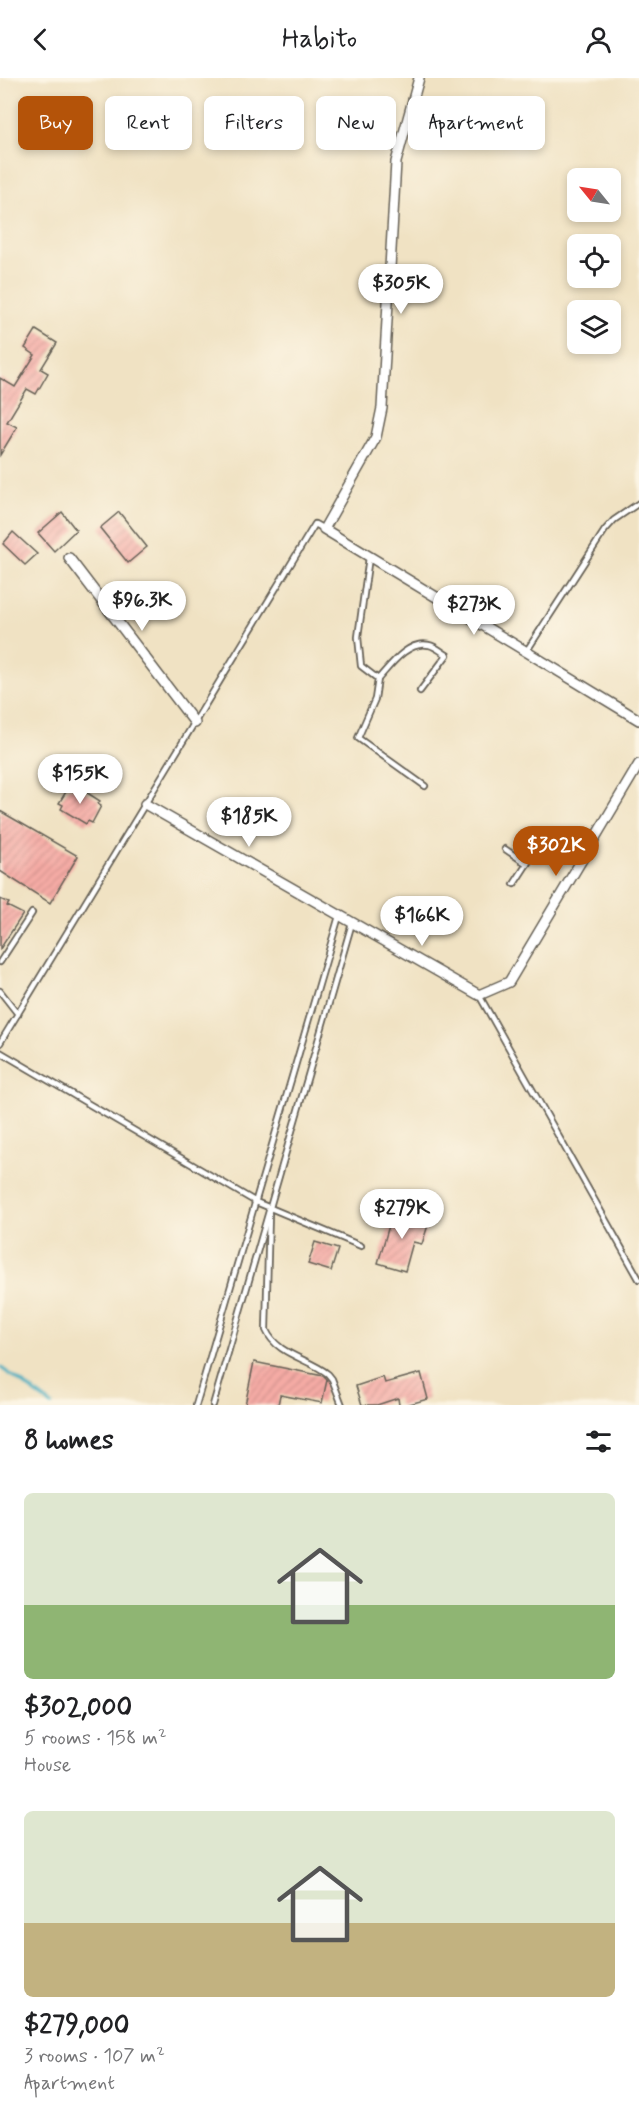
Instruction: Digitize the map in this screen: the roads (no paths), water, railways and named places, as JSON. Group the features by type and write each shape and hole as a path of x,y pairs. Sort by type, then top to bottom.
{"street":[{"path":"419,78 396,162 382,408 376,436 324,530 639,720"},
{"path":"69,558 195,723"},
{"path":"145,804 479,995 510,982 638,766"}],"lane":[{"path":"526,652 605,530 614,520 639,503"},
{"path":"0,1043 315,524 324,530"},
{"path":"369,557 358,637 361,666 378,679"},
{"path":"420,691 447,655 429,644 403,652 378,679 375,699 358,738 425,786"},
{"path":"514,885 547,833 584,857"},
{"path":"505,849 527,864"},
{"path":"0,962 32,913"},
{"path":"196,1405 339,916"},
{"path":"213,1405 352,922"},
{"path":"0,991 18,1014"},
{"path":"479,995 639,1279"},
{"path":"0,1052 256,1202 361,1246"},
{"path":"269,1208 266,1330 273,1343 328,1374 342,1405"}],"waterway":[{"path":"0,1367 52,1405"}]}
